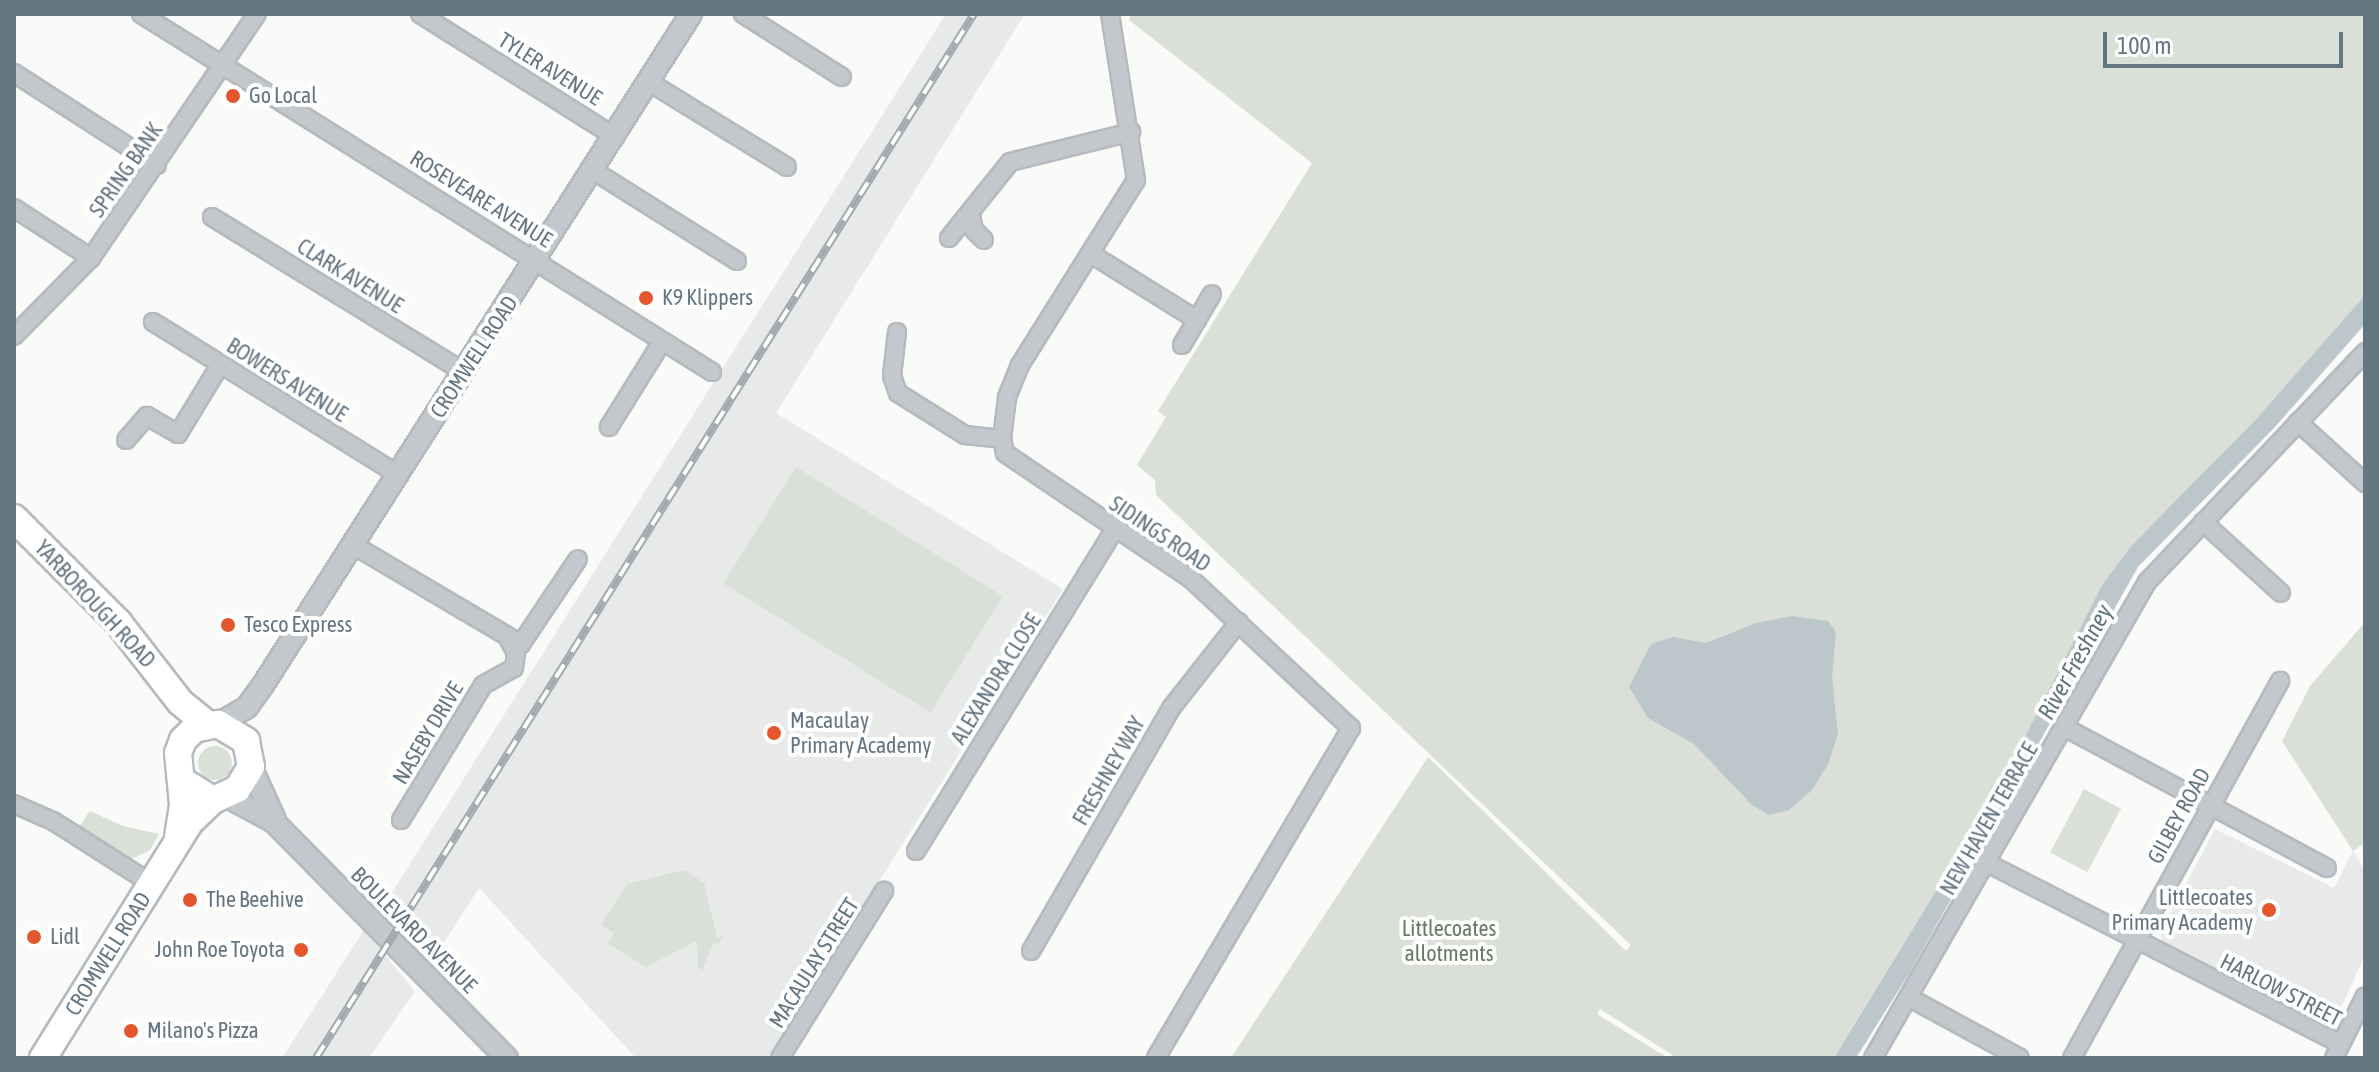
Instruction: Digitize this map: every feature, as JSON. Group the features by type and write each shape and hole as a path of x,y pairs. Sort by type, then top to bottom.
{"main road":[{"name":"YARBOROUGH ROAD","path":"14,518 118,622 173,693 213,724"},
{"path":"173,693 178,753 183,781 220,798 246,779 248,754 213,724 194,729 178,753"},
{"name":"CROMWELL ROAD","path":"174,852 183,781"},
{"name":"CROMWELL ROAD","path":"43,1058 174,852 189,823 220,798"}],"street":[{"name":"ROSEVEARE AVENUE","path":"141,14 712,372"},
{"name":"SPRING BANK","path":"14,336 91,258 257,14"},
{"name":"TYLER AVENUE","path":"420,14 615,137"},
{"name":"CROMWELL ROAD","path":"213,724 254,698 355,546 691,14"},
{"path":"743,14 842,77"},
{"path":"897,332 892,376 898,393 965,435 1002,439 1015,374 1136,180 1131,132 1110,14"},
{"path":"14,73 157,165"},
{"path":"649,82 787,167"},
{"path":"949,238 971,215 1010,162 1131,132"},
{"path":"594,171 737,261"},
{"path":"14,208 91,258"},
{"path":"971,215 974,230 984,240"},
{"name":"CLARK AVENUE","path":"212,217 464,372"},
{"path":"1091,254 1197,320"},
{"path":"1182,345 1212,294"},
{"name":"BOWERS AVENUE","path":"153,322 399,475"},
{"path":"609,427 662,342"},
{"name":"NEW HAVEN TERRACE","path":"1873,1058 1989,864 2147,582 2365,352"},
{"path":"126,440 147,416 178,434 220,365"},
{"path":"2298,422 2365,483"},
{"name":"SIDINGS ROAD","path":"1002,439 1015,464 1191,579 1351,728 1156,1058"},
{"path":"2203,522 2281,593"},
{"name":"ALEXANDRA CLOSE","path":"916,851 1114,530"},
{"path":"355,546 509,640 521,644 530,637 578,559"},
{"name":"FRESHNEY WAY","path":"1031,951 1172,707 1239,622"},
{"name":"NASEBY DRIVE","path":"401,820 483,685 514,668 516,653 509,640"},
{"name":"GILBEY ROAD","path":"2072,1058 2280,681"},
{"name":"CROMWELL ROAD","path":"248,754 254,698"},
{"path":"2066,728 2327,868"},
{"name":"BOULEVARD AVENUE","path":"248,754 265,803 287,836"},
{"name":"BOULEVARD AVENUE","path":"220,798 259,811 287,836 507,1058"},
{"path":"14,804 53,821 152,884"},
{"name":"HARLOW STREET","path":"1989,864 2337,1051"},
{"name":"MACAULAY STREET","path":"780,1058 884,891"},
{"path":"2337,1051 2358,1029 2365,996"},
{"path":"1910,998 2020,1058"}],"shaded area":[{"name":"Macaulay Primary Academy","path":"946,14 1025,14 776,413 1063,589 768,1058 636,1058 479,888 432,961 389,904 391,894"},
{"name":"Littlecoates Primary Academy","path":"2215,829 2334,888 2353,851 2365,871 2365,955 2332,1028 2162,946 2161,931"},
{"path":"364,930 415,991 369,1058 282,1058"}],"green space":[{"name":"Littlecoates allotments","path":"1131,14 2365,14 2365,295 2257,418 2131,546 2102,585 2000,786 1834,1058 1677,1058 1600,1009 1597,1014 1668,1058 1231,1058 1428,757 1626,951 1631,945 1156,495 1155,480 1137,465 1166,417 1158,411 1312,163 1129,20"},
{"path":"796,467 1003,596 930,712 723,583"},
{"path":"2365,622 2365,843 2353,851 2282,741 2310,686"},
{"path":"215,746 227,751 232,763 227,775 215,780 203,775 198,763 203,751"},
{"path":"2084,789 2121,809 2087,872 2050,853"},
{"path":"90,811 123,826 159,834 150,850 130,860 79,827"},
{"path":"684,870 704,883 717,938 724,936 718,945 713,943 703,970 698,967 697,941 646,967 608,944 614,933 601,925 627,884"}],"water":[{"name":"River Freshney","path":"2365,295 2365,324 2275,427 2138,567 1910,972 1856,1058 1834,1058 2000,786 2102,585 2131,546 2257,418"},
{"path":"1792,616 1828,621 1836,632 1832,678 1838,734 1828,764 1812,790 1789,810 1769,815 1752,805 1694,744 1648,718 1629,687 1651,644 1673,637 1706,643 1756,623"}],"railway":[{"path":"316,1058 974,14"}],"place":[{"name":"Go Local","path":"233,96"},
{"name":"K9 Klippers","path":"646,298"},
{"name":"Tesco Express","path":"228,625"},
{"name":"Macaulay Primary Academy","path":"774,733"},
{"name":"The Beehive","path":"190,900"},
{"name":"Littlecoates Primary Academy","path":"2269,910"},
{"name":"Lidl","path":"34,937"},
{"name":"John Roe Toyota","path":"301,950"},
{"name":"Milano's Pizza","path":"131,1031"}]}
